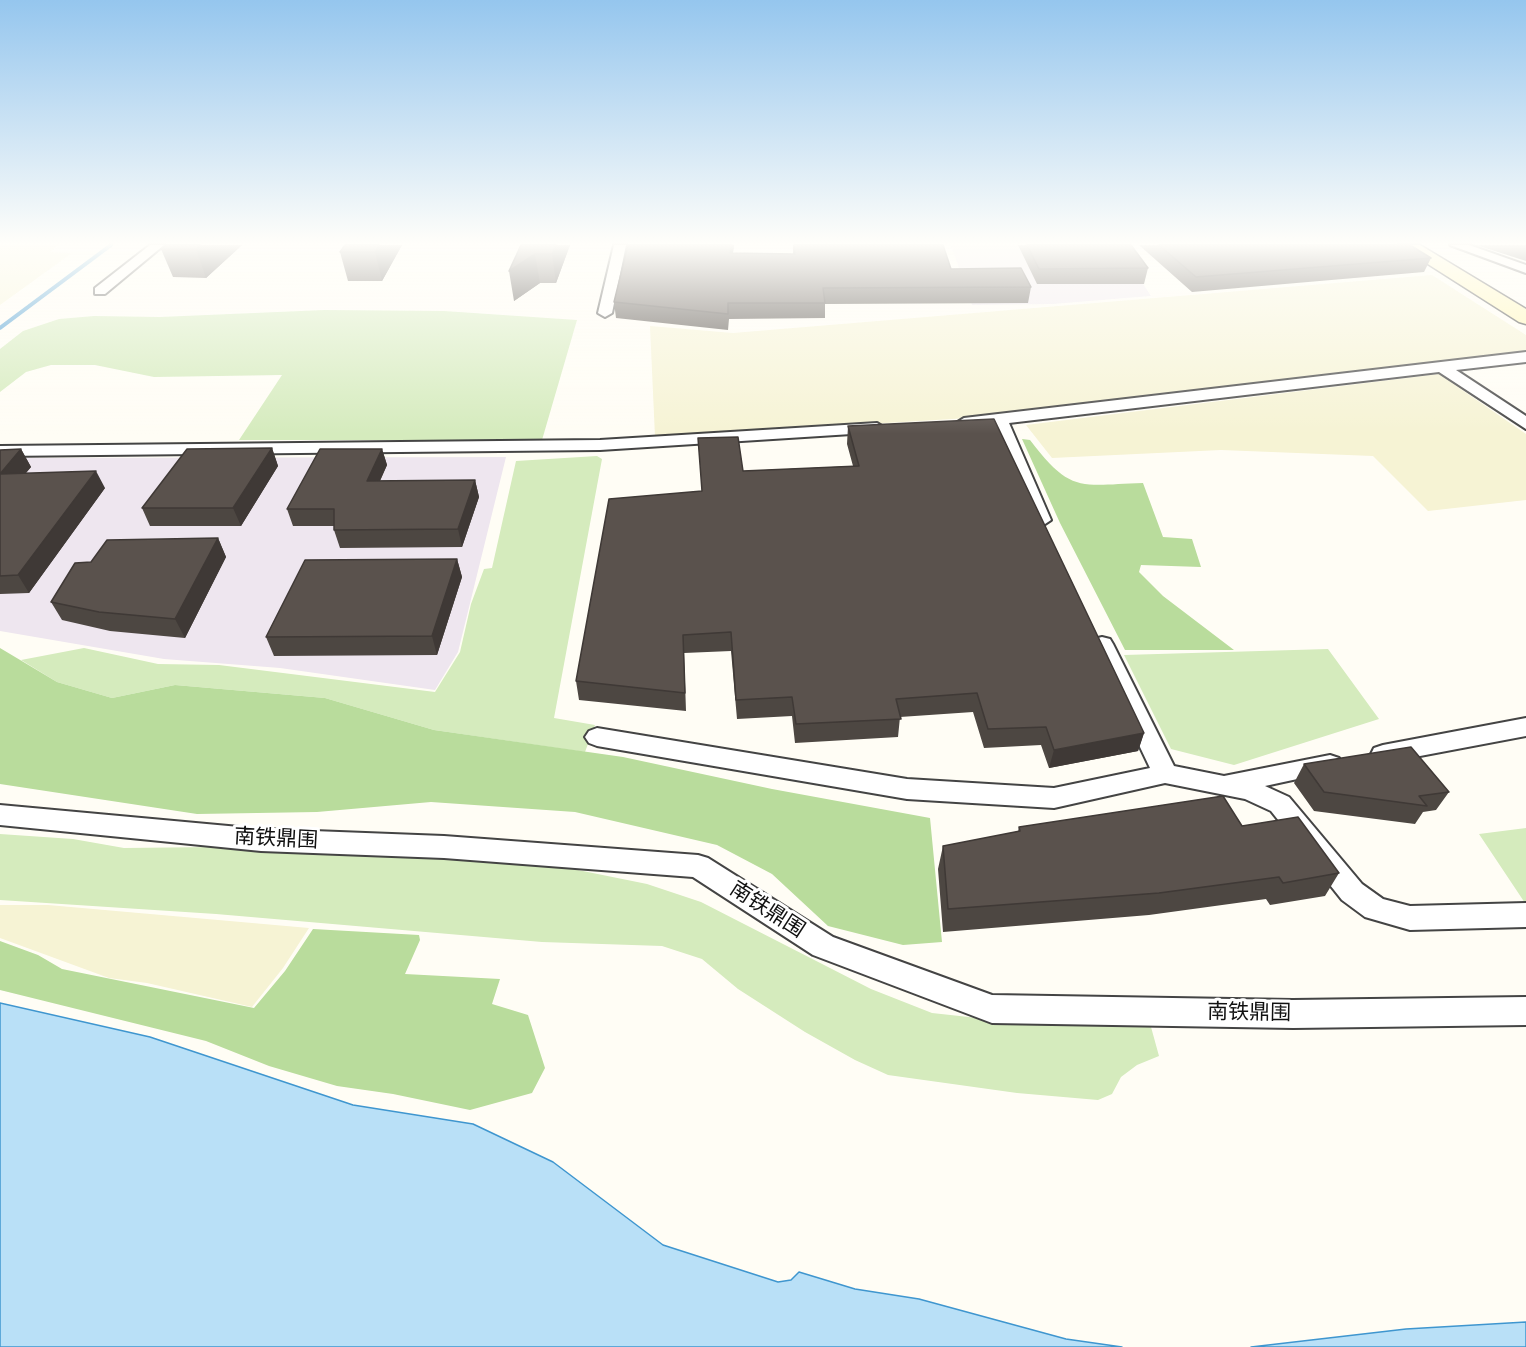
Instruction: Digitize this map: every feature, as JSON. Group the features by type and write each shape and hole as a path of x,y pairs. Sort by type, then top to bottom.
{"street":[{"path":"605,313 606,308"},
{"path":"1509,308 1526,318"},
{"path":"949,423 999,420 1526,357"},
{"path":"1442,367 1526,424"},
{"path":"999,420 1051,539"},
{"path":"0,451 600,445 890,427"},
{"path":"1092,625 1165,774"},
{"path":"1221,785 1526,727"},
{"path":"597,737 907,789 1054,798 1165,774 1250,790 1280,804 1352,892 1375,909 1410,918 1526,915"},
{"name":"南铁鼎围","path":"0,814 261,840 444,847 698,866 823,946 992,1009 1293,1014 1526,1011"}],"shaded area":[{"path":"1036,308 1483,308 1526,335 1526,351 985,417 655,437 650,326 733,333"},
{"path":"1439,374 1526,434 1526,500 1428,511 1373,456 1221,450 1052,458 1026,425"},
{"path":"506,457 458,652 435,690 280,668 164,659 0,631 0,458"},
{"path":"0,905 48,905 309,928 283,968 252,1007 147,983 109,978 0,938"}],"green space":[{"path":"324,310 444,311 577,320 542,440 239,440 282,375 154,377 95,365 51,365 26,372 0,392 0,349 23,331 59,319 94,316 160,317"},
{"path":"1022,439 1030,440 1056,470 1078,482 1090,485 1143,483 1163,537 1192,539 1201,567 1141,565 1139,572 1163,596 1234,650 1125,650 1060,523"},
{"path":"597,456 602,459 554,718 595,725 585,752 434,730 325,698 175,685 112,698 57,682 21,660 84,648 158,664 219,665 435,692 460,652 471,604 484,569 492,568 516,461"},
{"path":"0,648 57,682 112,698 175,685 325,698 434,730 623,757 772,789 930,818 942,942 903,945 828,926 772,874 717,845 575,812 431,802 317,812 197,814 0,784"},
{"path":"1328,649 1379,719 1234,765 1171,749 1124,655"},
{"path":"1526,828 1526,902 1525,903 1479,834"},
{"path":"0,834 73,839 124,848 214,847 349,852 568,868 647,884 701,902 871,989 932,1013 1033,1024 1151,1027 1159,1056 1137,1065 1121,1077 1112,1094 1098,1100 1017,1093 888,1075 855,1060 805,1032 738,989 702,959 662,946 542,942 216,914 0,900"},
{"path":"313,929 419,935 420,940 405,974 500,979 492,1004 528,1015 545,1068 532,1093 470,1110 393,1094 337,1086 269,1066 206,1041 0,990 0,941 38,955 62,969 254,1008 285,971"}],"water":[{"path":"0,1003 150,1037 353,1105 473,1124 553,1162 663,1245 778,1282 791,1280 799,1272 855,1289 919,1299 1066,1339 1122,1347 0,1347"},
{"path":"1526,1322 1526,1347 1251,1347 1406,1329"}],"building":[{"path":"670,308 728,308 728,314"},
{"path":"994,419 1144,733 1054,750 1046,727 988,729 977,693 896,699 901,719 796,724 792,697 736,700 731,632 683,635 685,693 576,681 609,499 702,491 698,438 738,437 743,471 859,466 848,426"},
{"path":"272,448 233,508 142,508 187,449"},
{"path":"21,449 0,474 0,450"},
{"path":"320,449 382,449 367,481 475,480 458,529 334,530 334,509 287,509"},
{"path":"96,471 18,575 0,576 0,474"},
{"path":"218,538 175,619 99,612 51,602 75,563 91,562 107,540"},
{"path":"457,559 432,636 266,637 305,560"},
{"path":"1411,747 1449,792 1419,796 1427,806 1324,792 1304,764"},
{"path":"1223,796 1242,826 1298,817 1339,873 1283,883 1279,877 1159,893 948,909 943,846 1020,831 1019,827"}],"waterway":[{"path":"0,328 27,308"}]}
